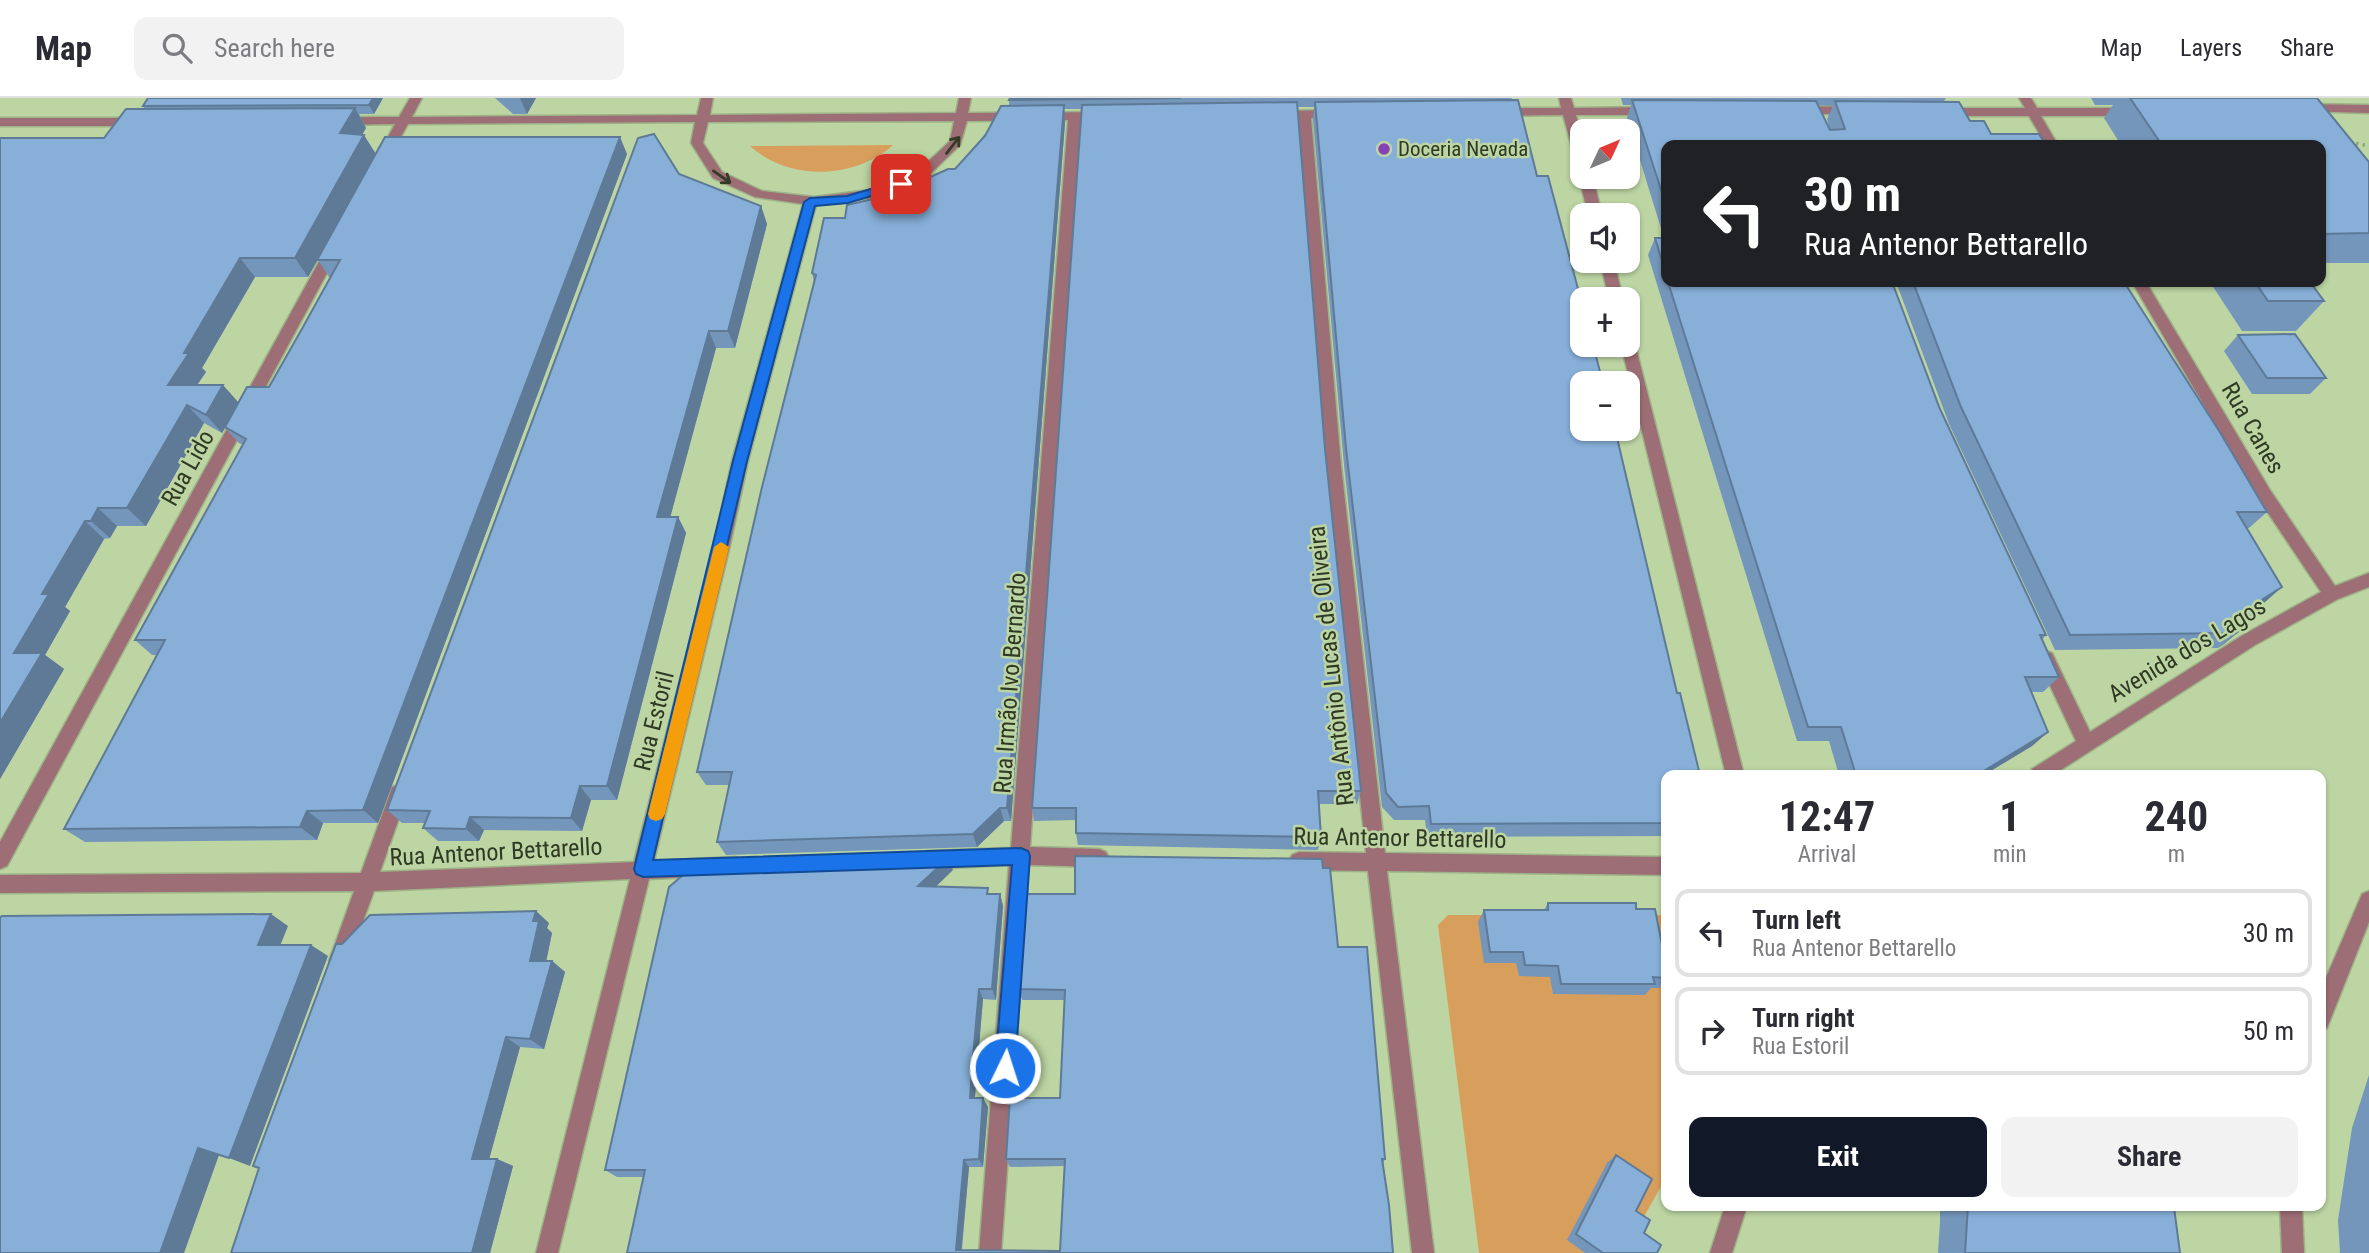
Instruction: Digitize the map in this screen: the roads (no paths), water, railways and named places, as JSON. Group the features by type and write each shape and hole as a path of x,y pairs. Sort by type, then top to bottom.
{"street":[{"path":"375,172 416,98"},
{"path":"707,98 696,120 695,140 703,160 720,177 744,191 775,199 810,202 848,200 917,177 942,158 960,138 968,117 965,98"},
{"path":"2025,98 2049,140"},
{"path":"1479,112 1567,104 1662,111"},
{"path":"2294,108 2369,109"},
{"path":"1786,110 1816,116 1869,111"},
{"path":"1924,111 2144,111"},
{"path":"1264,114 1345,114"},
{"name":"Rua Antônio Lucas de Oliveira","path":"1304,115 1355,686 1423,1253"},
{"name":"Rua Irmão Ivo Bernardo","path":"990,1253 1075,116"},
{"path":"327,121 1115,116"},
{"path":"641,141 649,120"},
{"path":"0,122 149,122"},
{"name":"Rua Estoril","path":"547,1253 612,984 643,869 740,461 810,202"},
{"name":"Rua Lido","path":"0,860 342,233"},
{"name":"Rua Canes","path":"2142,287 2264,494 2332,594"},
{"path":"1631,357 1734,770"},
{"name":"Avenida dos Lagos","path":"2045,770 2249,640 2332,594 2369,580"},
{"path":"2039,643 2086,742"},
{"path":"331,981 405,775"},
{"path":"910,861 1021,856 1118,858"},
{"name":"Rua Antenor Bettarello","path":"1282,861 1661,866"},
{"name":"Rua Antenor Bettarello","path":"0,884 366,882 760,865"},
{"path":"2326,1005 2369,900"},
{"path":"1721,1253 1734,1211"},
{"path":"2291,1211 2293,1253"}],"place":[{"name":"Doceria Nevada","path":"1384,149"}]}
